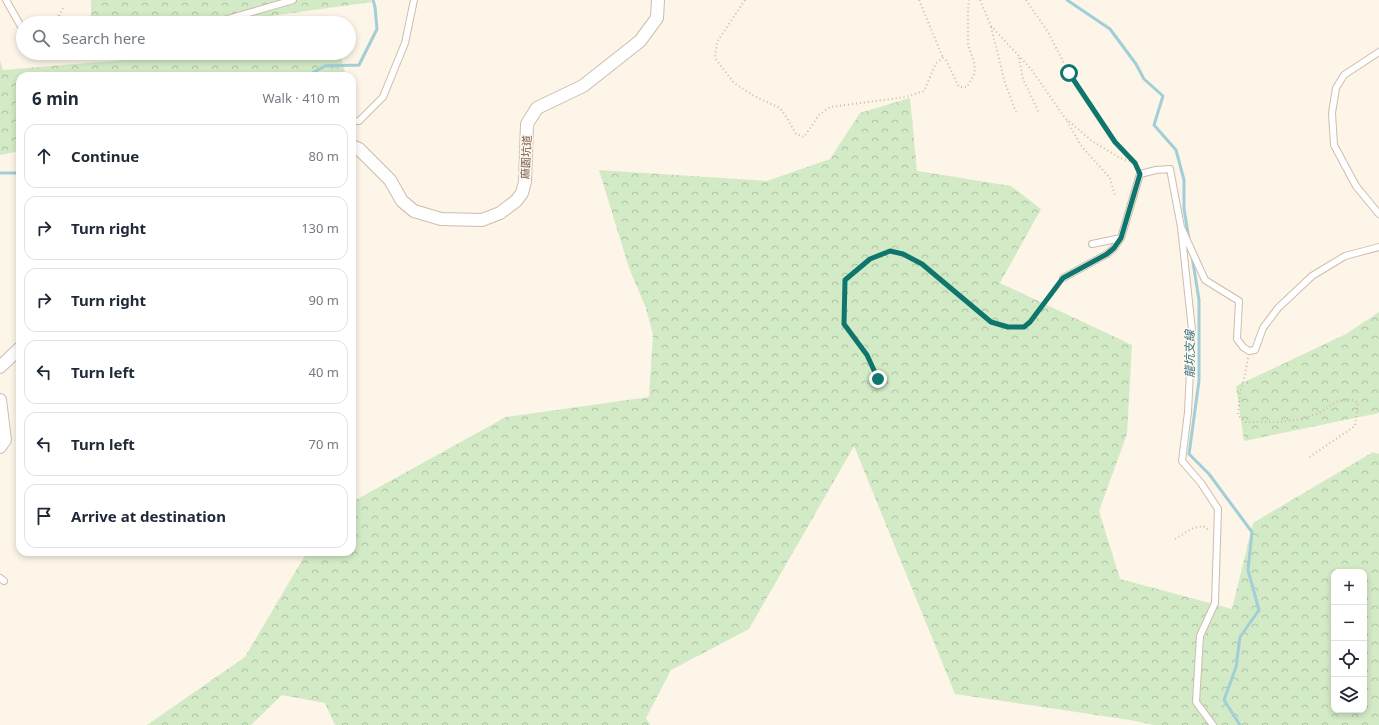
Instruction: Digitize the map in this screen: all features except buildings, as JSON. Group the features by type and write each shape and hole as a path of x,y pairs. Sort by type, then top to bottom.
{"street":[{"name":"麻園坑道","path":"356,148 390,180 402,201 414,211 441,219 482,220 500,213 516,201 522,193 525,182 527,124 537,108 583,86 640,41 657,18 658,0"},
{"path":"0,367 16,352"},
{"path":"0,400 5,440 0,447"}],"lane":[{"path":"6,0 16,18"},
{"path":"238,16 293,0"},
{"path":"356,120 359,120 383,97 405,43 414,0"},
{"path":"1379,52 1344,75 1336,88 1332,113 1334,145 1356,186 1379,214"},
{"path":"1063,278 1107,254 1114,248 1121,238 1140,174 1156,170 1170,169 1181,227 1192,330 1188,412 1182,461 1201,483 1218,509 1215,603 1200,636 1196,702 1213,725"},
{"path":"1181,227 1205,280 1239,301 1237,339 1243,347 1249,351 1255,350 1263,328 1278,308 1312,276 1345,256 1379,247"},
{"path":"1092,244 1121,238"}],"path":[{"path":"745,0 717,42 715,58 734,83 754,96 780,108 796,134 804,137 819,115 830,107 906,97 924,91 936,63 943,58"},
{"path":"919,0 943,58 946,60 959,87 967,87 975,73 974,62 968,45 969,0"},
{"path":"980,0 991,26 1005,83 1016,112"},
{"path":"1026,0 1048,32 1069,73 1115,142 1135,163 1140,174"},
{"path":"59,16 64,6"},
{"path":"991,26 1031,69 1065,118 1082,147 1110,178 1115,196"},
{"path":"1019,56 1024,79 1039,113"},
{"path":"1065,118 1092,141 1120,158 1135,163"},
{"path":"878,379 867,355 844,324 845,280 870,259 890,251 903,254 922,264 991,322 1008,327 1024,327 1030,322 1063,278"},
{"path":"1249,351 1240,394 1238,415 1245,422 1279,422 1302,419 1319,413 1338,401 1352,399 1358,404 1355,426 1308,458"},
{"path":"1175,539 1192,528 1203,526 1216,535"}],"green space":[{"path":"91,0 370,0 372,2 270,16 91,16"},
{"path":"0,60 3,70 123,60 342,60 345,72 16,72 16,152 0,155"},
{"path":"910,98 917,171 1011,186 1041,209 1000,283 1132,345 1127,434 1099,511 1120,579 1232,609 1253,523 1373,452 1379,454 1379,725 1154,725 1130,720 955,694 854,446 749,629 671,670 646,718 650,725 335,725 325,703 282,695 251,725 147,725 245,657 305,556 356,556 356,500 506,417 649,397 653,335 646,308 629,268 599,170 767,181 830,159 860,113"},
{"path":"1379,312 1379,413 1244,441 1236,386 1346,334"}],"waterway":[{"path":"314,72 325,66 359,65 377,29 373,0"},
{"name":"龍坑支線","path":"1067,0 1110,29 1136,64 1144,79 1163,96 1154,125 1176,150 1184,180 1184,209 1189,239"},
{"path":"0,173 16,173"},
{"name":"龍坑支線","path":"1192,256 1199,300 1199,381 1189,454 1209,474 1252,532 1248,570 1259,610 1240,637 1236,667 1224,700 1240,725"}],"route":[{"path":"878,379 867,355 844,324 845,280 870,259 890,251 903,254 922,264 991,322 1008,327 1024,327 1030,322 1063,278 1107,254 1114,248 1121,238 1140,174 1135,163 1115,142 1069,73"}]}
